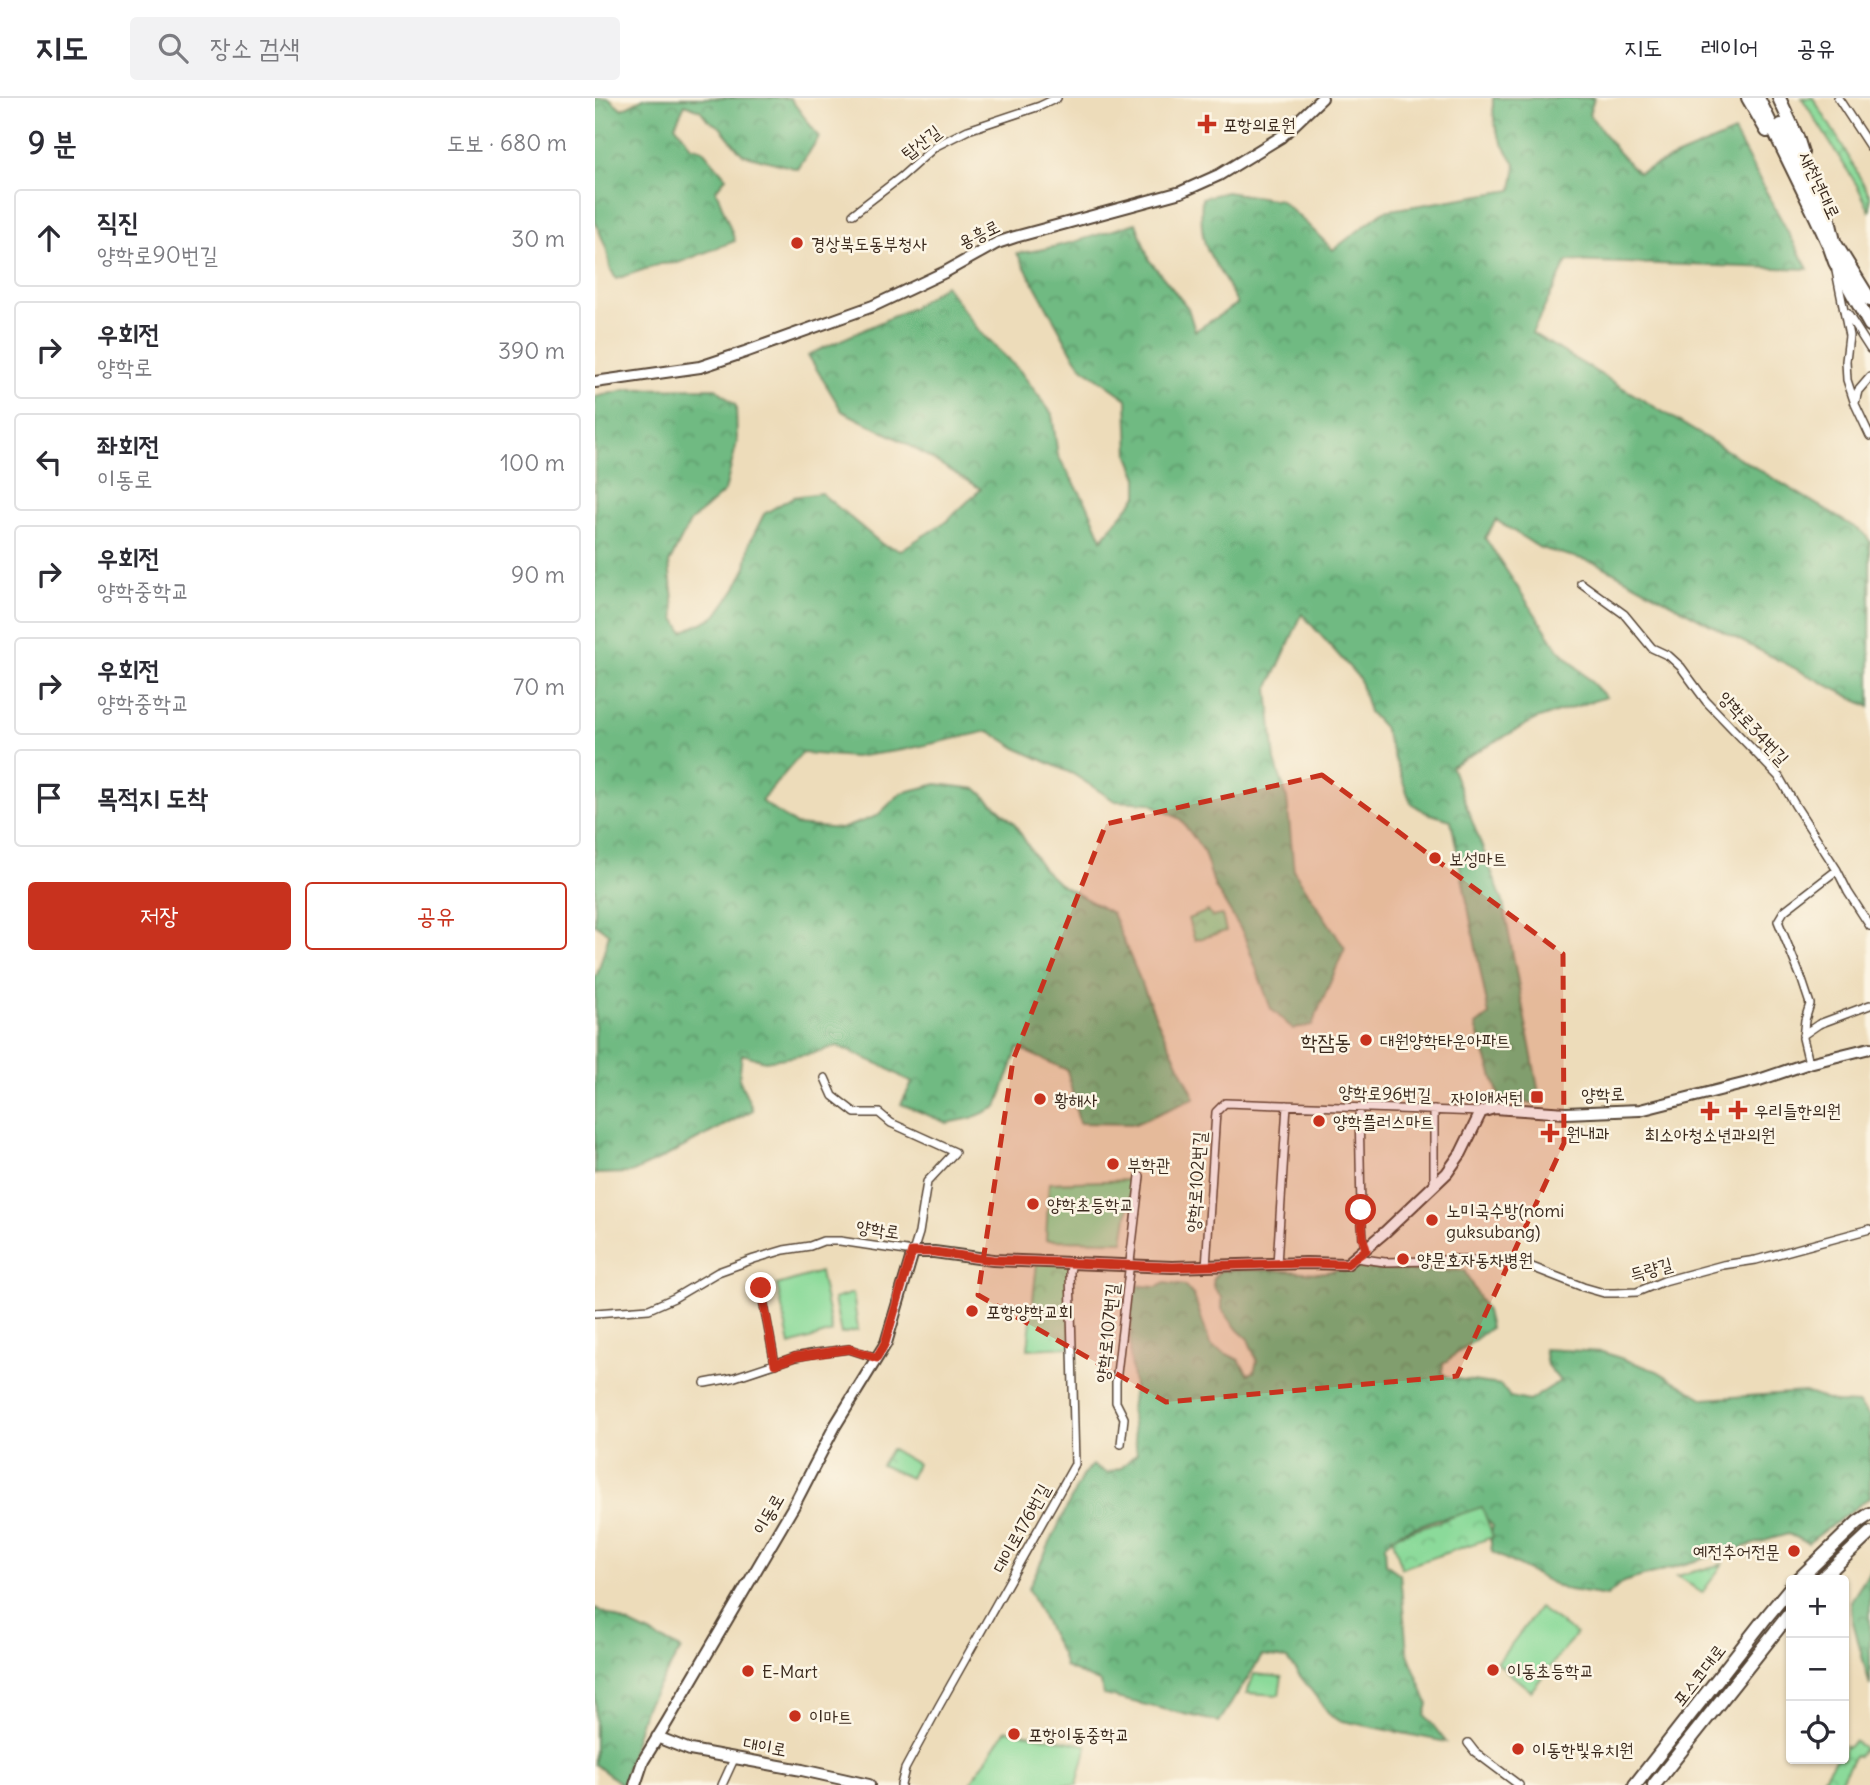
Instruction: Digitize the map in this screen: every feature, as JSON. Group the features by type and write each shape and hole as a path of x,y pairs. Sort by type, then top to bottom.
{"main road":[{"path":"1748,98 1785,168 1816,216"},
{"name":"새천년대로","path":"1758,98 1816,216 1835,262 1870,325"},
{"name":"새천년대로","path":"1766,98 1827,212 1833,240 1870,310"},
{"path":"1779,98 1797,137 1811,180"},
{"path":"1833,240 1870,300"},
{"path":"1803,1575 1869,1514"},
{"path":"1825,1575 1870,1534"},
{"name":"포스코대로","path":"1635,1785 1786,1593"},
{"name":"포스코대로","path":"1654,1785 1786,1618"}],"street":[{"name":"탑산길","path":"853,214 936,146 968,130 1057,98"},
{"name":"용흥로","path":"595,382 700,368 873,306 945,272 997,243 1181,192 1219,175 1281,137 1322,98"},
{"path":"1837,98 1870,147"},
{"path":"1835,262 1849,335 1847,380 1870,436"},
{"path":"1843,307 1870,349"},
{"path":"1855,404 1858,391 1870,377"},
{"name":"양학로34번길","path":"1581,583 1624,614 1652,648 1669,656 1681,667 1706,701 1779,777 1870,926"},
{"path":"1808,1063 1804,1035 1810,1004 1778,921 1784,911 1837,870"},
{"path":"1804,1035 1819,1024 1870,1004"},
{"name":"양학로","path":"595,1313 649,1310 718,1272 764,1256 823,1241 1004,1261 1206,1266 1347,1264 1366,1250 1447,1173 1461,1153 1481,1112 1494,1108 1566,1113 1640,1110 1870,1048"},
{"path":"825,1078 833,1096 855,1113 879,1113 891,1123 955,1152 927,1182 919,1233 912,1252"},
{"name":"양학로96번길","path":"1225,1103 1481,1112"},
{"name":"양학로102번길","path":"1206,1266 1216,1112 1225,1103"},
{"path":"1277,1264 1287,1105"},
{"path":"1359,1108 1361,1210 1366,1250"},
{"path":"1434,1110 1434,1184"},
{"name":"양학로107번길","path":"1121,1444 1124,1418 1116,1402 1116,1382 1140,1176"},
{"name":"득량길","path":"1356,1258 1385,1262 1455,1259 1495,1262 1532,1267 1604,1293 1637,1292 1664,1280 1723,1265 1756,1260 1870,1229"},
{"name":"이동로","path":"635,1785 643,1761 793,1507 835,1426 885,1343 912,1252"},
{"name":"대이로176번길","path":"901,1785 905,1769 927,1727 1075,1464 1070,1272 1072,1262"},
{"path":"760,1284 775,1364"},
{"path":"705,1383 732,1378 795,1357 849,1349 877,1358"},
{"name":"대이로","path":"657,1737 683,1748 869,1785"},
{"path":"1468,1743 1475,1752 1519,1785"},
{"path":"722,1785 734,1759"}],"highlighted area":[{"path":"1322,775 1563,954 1564,1143 1457,1376 1166,1402 978,1295 1013,1060 1106,824"}],"green space":[{"path":"595,98 609,98 622,109 644,98 790,98 819,137 798,169 742,154 721,128 708,120 700,110 685,104 675,125 690,146 703,150 726,177 716,190 735,241 678,263 660,264 616,279 595,220"},
{"path":"1493,98 1594,98 1589,114 1638,173 1734,132 1808,269 1567,261 1532,333 1864,533 1870,542 1870,707 1597,563 1540,548 1496,520 1485,538 1557,647 1606,697 1536,719 1451,766 1503,902 1541,1104 1500,1099 1476,1025 1489,1015 1451,820 1427,813 1411,803 1383,727 1369,712 1359,678 1302,614 1268,689 1275,761 1287,798 1294,871 1345,948 1312,1025 1293,1029 1271,1009 1243,933 1215,887 1203,850 1180,819 1150,803 1115,801 1073,774 1020,750 989,731 903,750 854,757 802,753 761,801 796,825 841,829 877,816 901,793 937,784 977,789 1014,823 1042,868 1059,884 1112,913 1157,1020 1195,1098 1135,1124 1079,1123 1067,1070 1018,1048 997,1107 972,1118 947,1123 901,1104 912,1083 883,1066 837,1046 810,1054 765,1061 742,1054 739,1079 753,1110 631,1173 595,1174 595,976 609,934 595,924 595,397 629,389 716,388 736,406 737,442 725,491 690,522 669,563 675,618 683,632 716,616 736,588 746,567 750,542 764,514 793,497 821,493 883,545 901,550 948,520 981,489 902,441 842,411 808,355 912,308 945,285 980,332 1020,371 1052,414 1058,456 1088,506 1102,539 1138,495 1138,478 1129,456 1127,399 1082,367 1017,253 1062,245 1136,223 1149,260 1188,308 1195,331 1237,304 1203,237 1202,198 1226,192 1280,200 1333,250 1384,211 1512,190 1516,165 1498,133"},
{"path":"1802,98 1813,98 1842,145 1870,196 1870,212 1858,187"},
{"path":"1208,911 1212,917 1222,915 1226,931 1195,940 1188,919"},
{"path":"1133,1180 1123,1241 1046,1240 1049,1183"},
{"path":"1037,1262 1072,1262 1070,1347 1028,1349"},
{"path":"1355,1268 1464,1270 1486,1311 1490,1328 1443,1364 1442,1373 1449,1378 1501,1385 1510,1397 1529,1401 1560,1381 1547,1365 1544,1349 1603,1352 1657,1371 1704,1399 1805,1392 1836,1403 1859,1404 1870,1417 1870,1497 1808,1543 1788,1534 1623,1582 1607,1596 1563,1589 1492,1552 1490,1536 1493,1526 1479,1512 1437,1519 1399,1533 1385,1545 1386,1564 1400,1574 1407,1651 1428,1704 1425,1715 1446,1742 1338,1720 1331,1716 1287,1659 1262,1656 1219,1722 1103,1695 1101,1683 1065,1667 1028,1589 1082,1476 1092,1465 1107,1473 1121,1468 1137,1453 1131,1410 1134,1386 1130,1355 1132,1285 1157,1287 1165,1283 1185,1286 1194,1296 1210,1344 1239,1360 1248,1374 1254,1372 1257,1361 1248,1339 1222,1309 1222,1298 1213,1286 1214,1277 1221,1270 1318,1273"},
{"path":"820,1272 832,1332 790,1345 777,1285"},
{"path":"853,1293 858,1330 841,1334 834,1299"},
{"path":"891,1449 917,1464 910,1478 881,1465"},
{"path":"1482,1507 1493,1537 1402,1568 1392,1537"},
{"path":"1723,1564 1702,1593 1677,1576"},
{"path":"1870,1571 1870,1686 1852,1618 1851,1601"},
{"path":"595,1608 681,1649 644,1710 622,1785 595,1764"},
{"path":"1539,1608 1576,1634 1531,1691 1497,1663"},
{"path":"1254,1674 1282,1677 1279,1695 1247,1693"},
{"path":"1006,1730 1087,1745 1077,1785 969,1785"},
{"path":"1854,1741 1864,1748 1858,1757 1855,1756 1838,1785 1819,1785 1832,1764 1849,1764 1849,1746"}],"place":[{"name":"포항의료원","path":"1207,124"},
{"name":"경상북도동부청사","path":"797,243"},
{"name":"보성마트","path":"1435,858"},
{"name":"대원양학타운아파트","path":"1366,1040"},
{"name":"자이애서턴","path":"1537,1097"},
{"name":"황해사","path":"1040,1099"},
{"name":"우리들한의원","path":"1738,1110"},
{"name":"최소아청소년과의원","path":"1710,1111"},
{"name":"양학플러스마트","path":"1319,1121"},
{"name":"원내과","path":"1550,1133"},
{"name":"부학관","path":"1113,1164"},
{"name":"양학초등학교","path":"1033,1204"},
{"name":"노미국수방(nomi guksubang)","path":"1432,1220"},
{"name":"양문호자동차병원","path":"1403,1259"},
{"name":"포항양학교회","path":"972,1311"},
{"name":"예전추어전문","path":"1794,1551"},
{"name":"이동초등학교","path":"1493,1670"},
{"name":"E-Mart","path":"748,1671"},
{"name":"이마트","path":"795,1716"},
{"name":"포항이동중학교","path":"1014,1734"},
{"name":"이동한빛유치원","path":"1518,1749"}],"district":[{"name":"학잠동","path":"1326,1041"}],"route":[{"path":"761,1288 775,1364 795,1357 849,1349 877,1358 885,1343 912,1252 934,1252 993,1260 1172,1267 1347,1264 1366,1250 1361,1210"}]}
